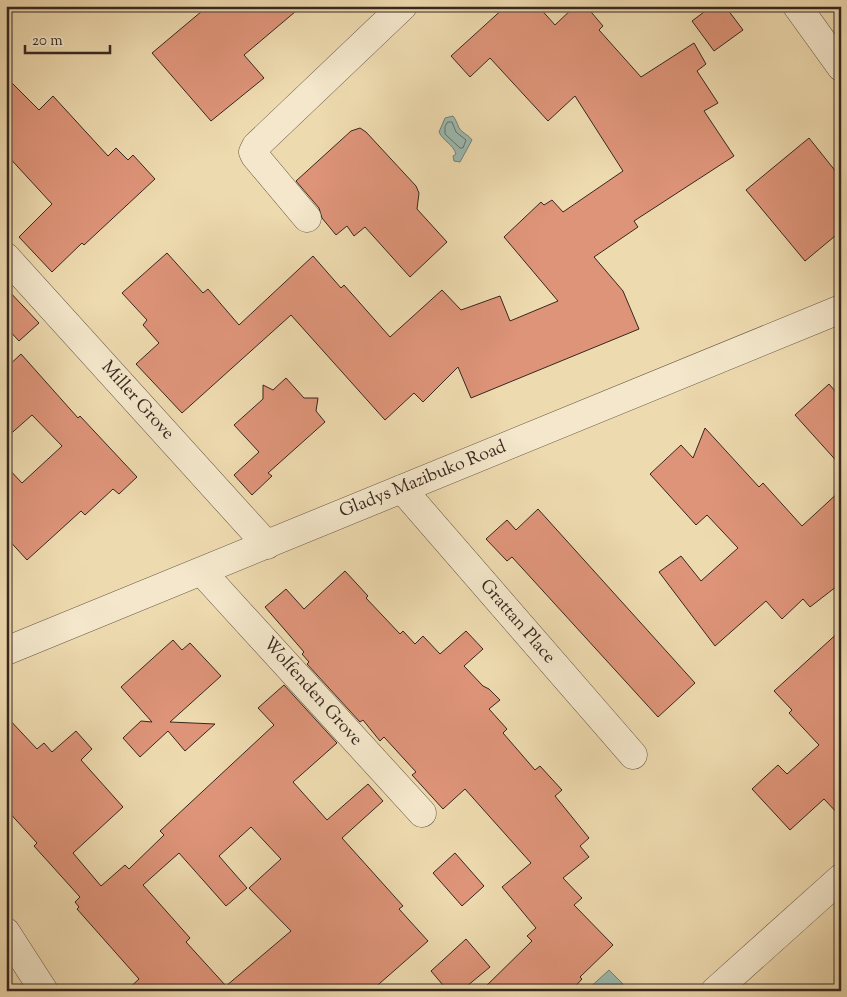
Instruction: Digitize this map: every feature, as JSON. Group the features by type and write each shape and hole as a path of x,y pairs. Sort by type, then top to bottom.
{"street":[{"path":"307,218 254,156 253,152 256,146 403,6"},
{"path":"797,6 841,67"},
{"name":"Miller Grove","path":"6,258 267,545"},
{"name":"Gladys Mazibuko Road","path":"6,652 841,309"},
{"name":"Grattan Place","path":"402,489 633,755"},
{"name":"Wolfenden Grove","path":"202,572 422,813"},
{"path":"715,991 841,878"},
{"path":"6,932 44,991"}],"water":[{"path":"453,116 460,130 472,140 460,162 454,161 455,151 439,132 445,118"},
{"path":"609,970 623,984 615,991 586,991"}],"building":[{"path":"208,6 302,6 244,55 264,78 211,121 152,53"},
{"path":"506,6 538,6 555,25 575,6 586,6 603,26 599,30 641,77 694,43 706,64 697,71 718,103 704,111 734,156 634,221 638,227 594,257 623,291 639,329 471,398 458,367 423,402 414,393 385,420 291,315 182,413 136,364 159,343 143,325 147,320 122,293 167,253 203,293 208,289 239,325 313,256 341,288 344,285 390,337 442,290 461,310 500,296 510,321 558,301 504,237 541,202 544,205 552,200 563,212 623,171 575,96 548,121 490,58 470,77 451,56"},
{"path":"712,6 725,6 743,30 714,51 692,21"},
{"path":"6,77 39,110 53,96 108,156 116,148 128,160 133,155 155,179 52,272 19,237 52,204 6,154"},
{"path":"360,128 366,132 416,186 419,193 417,209 447,242 410,277 365,227 354,236 347,226 336,235 322,218 319,208 296,181 351,131"},
{"path":"809,138 841,178 841,231 805,261 746,190"},
{"path":"6,288 39,323 19,341 6,327"},
{"path":"21,354 78,418 80,416 137,477 119,494 113,489 85,515 81,511 27,560 6,537 6,466 22,483 62,446 32,415 6,438 6,368"},
{"path":"286,378 304,398 318,398 316,411 325,422 268,473 272,476 252,495 234,475 259,452 234,425 263,399 263,385 273,390"},
{"path":"829,384 841,398 841,466 795,415"},
{"path":"705,428 759,487 763,483 802,526 841,490 841,583 810,607 803,599 782,619 766,601 715,646 659,572 681,556 701,581 738,548 707,515 696,525 650,474 681,445 693,458"},
{"path":"538,509 695,683 658,717 512,557 507,561 486,539 507,520 516,530"},
{"path":"345,571 368,596 366,598 400,634 403,631 415,644 423,636 440,654 466,631 483,649 464,666 500,700 489,709 507,729 503,733 535,770 540,766 562,790 555,796 589,838 580,846 589,857 563,878 582,898 574,905 613,945 580,977 582,979 571,991 481,991 532,941 527,936 536,928 502,887 531,863 465,789 443,809 412,775 416,772 384,737 380,741 363,720 360,722 307,664 309,662 302,654 304,652 265,607 286,589 304,609"},
{"path":"841,630 841,817 824,799 790,830 752,789 778,765 787,774 819,745 789,713 792,710 774,691"},
{"path":"173,640 182,650 190,643 221,676 170,722 215,724 185,751 168,731 140,757 123,738 141,721 152,722 121,687"},
{"path":"284,685 337,743 293,782 327,820 368,784 383,801 342,838 403,906 399,909 428,941 371,991 126,991 139,979 77,909 79,907 75,902 80,897 34,846 37,843 6,809 6,716 37,749 44,743 52,752 76,731 92,749 81,760 123,807 73,853 101,886 125,865 129,869 164,835 160,831 274,725 258,708","holes":["251,827 281,859 249,888 291,931 226,986 186,942 190,938 143,885 179,853 226,906 247,888 219,856"]},
{"path":"455,853 484,886 462,906 433,873"},
{"path":"466,939 490,967 461,991 448,991 431,971"}]}
